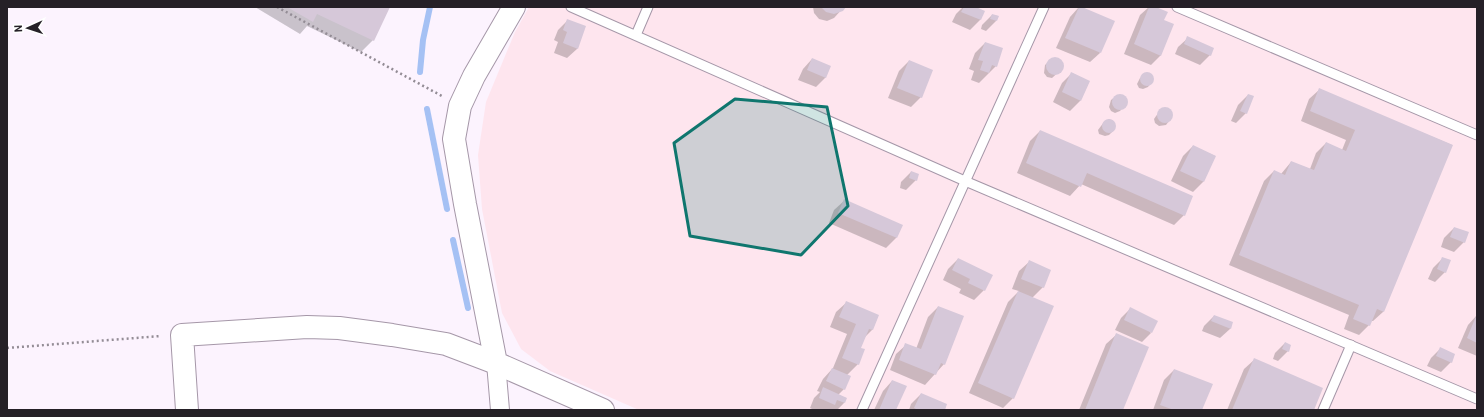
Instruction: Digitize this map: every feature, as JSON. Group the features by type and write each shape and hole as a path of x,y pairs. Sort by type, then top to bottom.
{"street":[{"path":"500,410 496,363 454,139 460,106 474,76 514,7"},
{"path":"186,410 182,335 308,327 339,328 446,344 496,363 603,410"}],"lane":[{"path":"571,7 965,181 1477,399"},
{"path":"636,35 648,7"},
{"path":"862,410 1044,7"},
{"path":"1176,7 1477,135"},
{"path":"1323,410 1351,345"}],"path":[{"path":"276,7 460,106"},
{"path":"7,348 182,335"}],"highlighted area":[{"path":"735,99 827,107 848,206 801,255 690,236 674,143"}],"shaded area":[{"path":"529,7 1477,7 1477,410 639,410 550,371 521,349 502,313 482,209 478,155 486,102 515,32"}],"building":[{"path":"287,7 390,7 374,41 317,14 313,22"},
{"path":"821,7 846,7 843,11 834,14 826,12"},
{"path":"964,7 976,7 985,11 981,20 961,12"},
{"path":"1079,7 1115,21 1101,53 1065,38"},
{"path":"1149,7 1156,7 1168,12 1164,20 1174,24 1161,56 1134,44"},
{"path":"992,14 999,16 997,21 990,19"},
{"path":"567,19 586,26 578,49 563,43 567,32 563,30"},
{"path":"1187,36 1214,48 1211,56 1184,44"},
{"path":"985,42 1003,48 997,67 992,65 989,73 980,70 983,61 978,60"},
{"path":"1055,57 1061,60 1064,66 1061,72 1055,75 1049,72 1046,66 1049,60"},
{"path":"812,58 831,66 826,78 807,70"},
{"path":"909,60 933,70 922,98 897,88"},
{"path":"1071,72 1090,81 1081,101 1062,92"},
{"path":"1147,72 1152,74 1154,79 1152,84 1147,86 1142,84 1140,79 1142,74"},
{"path":"1319,88 1453,145 1384,312 1377,309 1370,326 1353,319 1359,305 1239,255 1274,170 1285,175 1291,161 1314,170 1326,142 1346,151 1355,130 1310,111"},
{"path":"1120,94 1126,96 1128,102 1126,108 1120,110 1114,108 1112,102 1114,96"},
{"path":"1248,94 1254,96 1247,114 1240,111"},
{"path":"1165,107 1171,109 1173,115 1171,121 1165,123 1159,121 1157,115 1159,109"},
{"path":"1106,119 1112,119 1116,123 1116,129 1112,133 1106,133 1102,129 1102,123"},
{"path":"1040,130 1193,196 1185,216 1087,173 1081,187 1026,163"},
{"path":"1193,145 1216,156 1204,182 1180,171"},
{"path":"911,171 919,174 917,181 909,178"},
{"path":"844,199 903,225 897,238 838,213"},
{"path":"1454,227 1469,232 1465,243 1450,237"},
{"path":"1442,257 1451,260 1446,273 1437,269"},
{"path":"958,258 993,275 985,291 968,283 970,279 952,270"},
{"path":"1029,260 1051,270 1044,288 1021,279"},
{"path":"1018,291 1054,306 1014,399 978,383"},
{"path":"846,301 879,315 873,330 869,329 861,348 865,349 859,365 842,358 856,324 839,317"},
{"path":"938,306 964,316 945,365 941,363 936,375 899,360 905,343 921,349"},
{"path":"1130,307 1158,321 1152,333 1124,320"},
{"path":"1477,314 1477,343 1467,338"},
{"path":"1214,315 1233,322 1231,329 1211,321"},
{"path":"1116,333 1149,347 1123,410 1085,410"},
{"path":"1285,342 1291,345 1289,352 1282,349"},
{"path":"1440,347 1455,354 1452,363 1436,356"},
{"path":"1254,358 1323,388 1314,410 1232,410"},
{"path":"832,368 851,376 845,390 826,381"},
{"path":"1174,369 1213,384 1202,410 1174,410 1160,405"},
{"path":"892,380 907,386 896,410 879,410"},
{"path":"823,387 847,398 845,403 837,400 835,405 819,398"},
{"path":"921,393 947,404 945,410 918,410 914,408"}],"waterway":[{"path":"420,72 423,40 430,7"},
{"path":"427,109 447,209"},
{"path":"453,240 468,308"}]}
